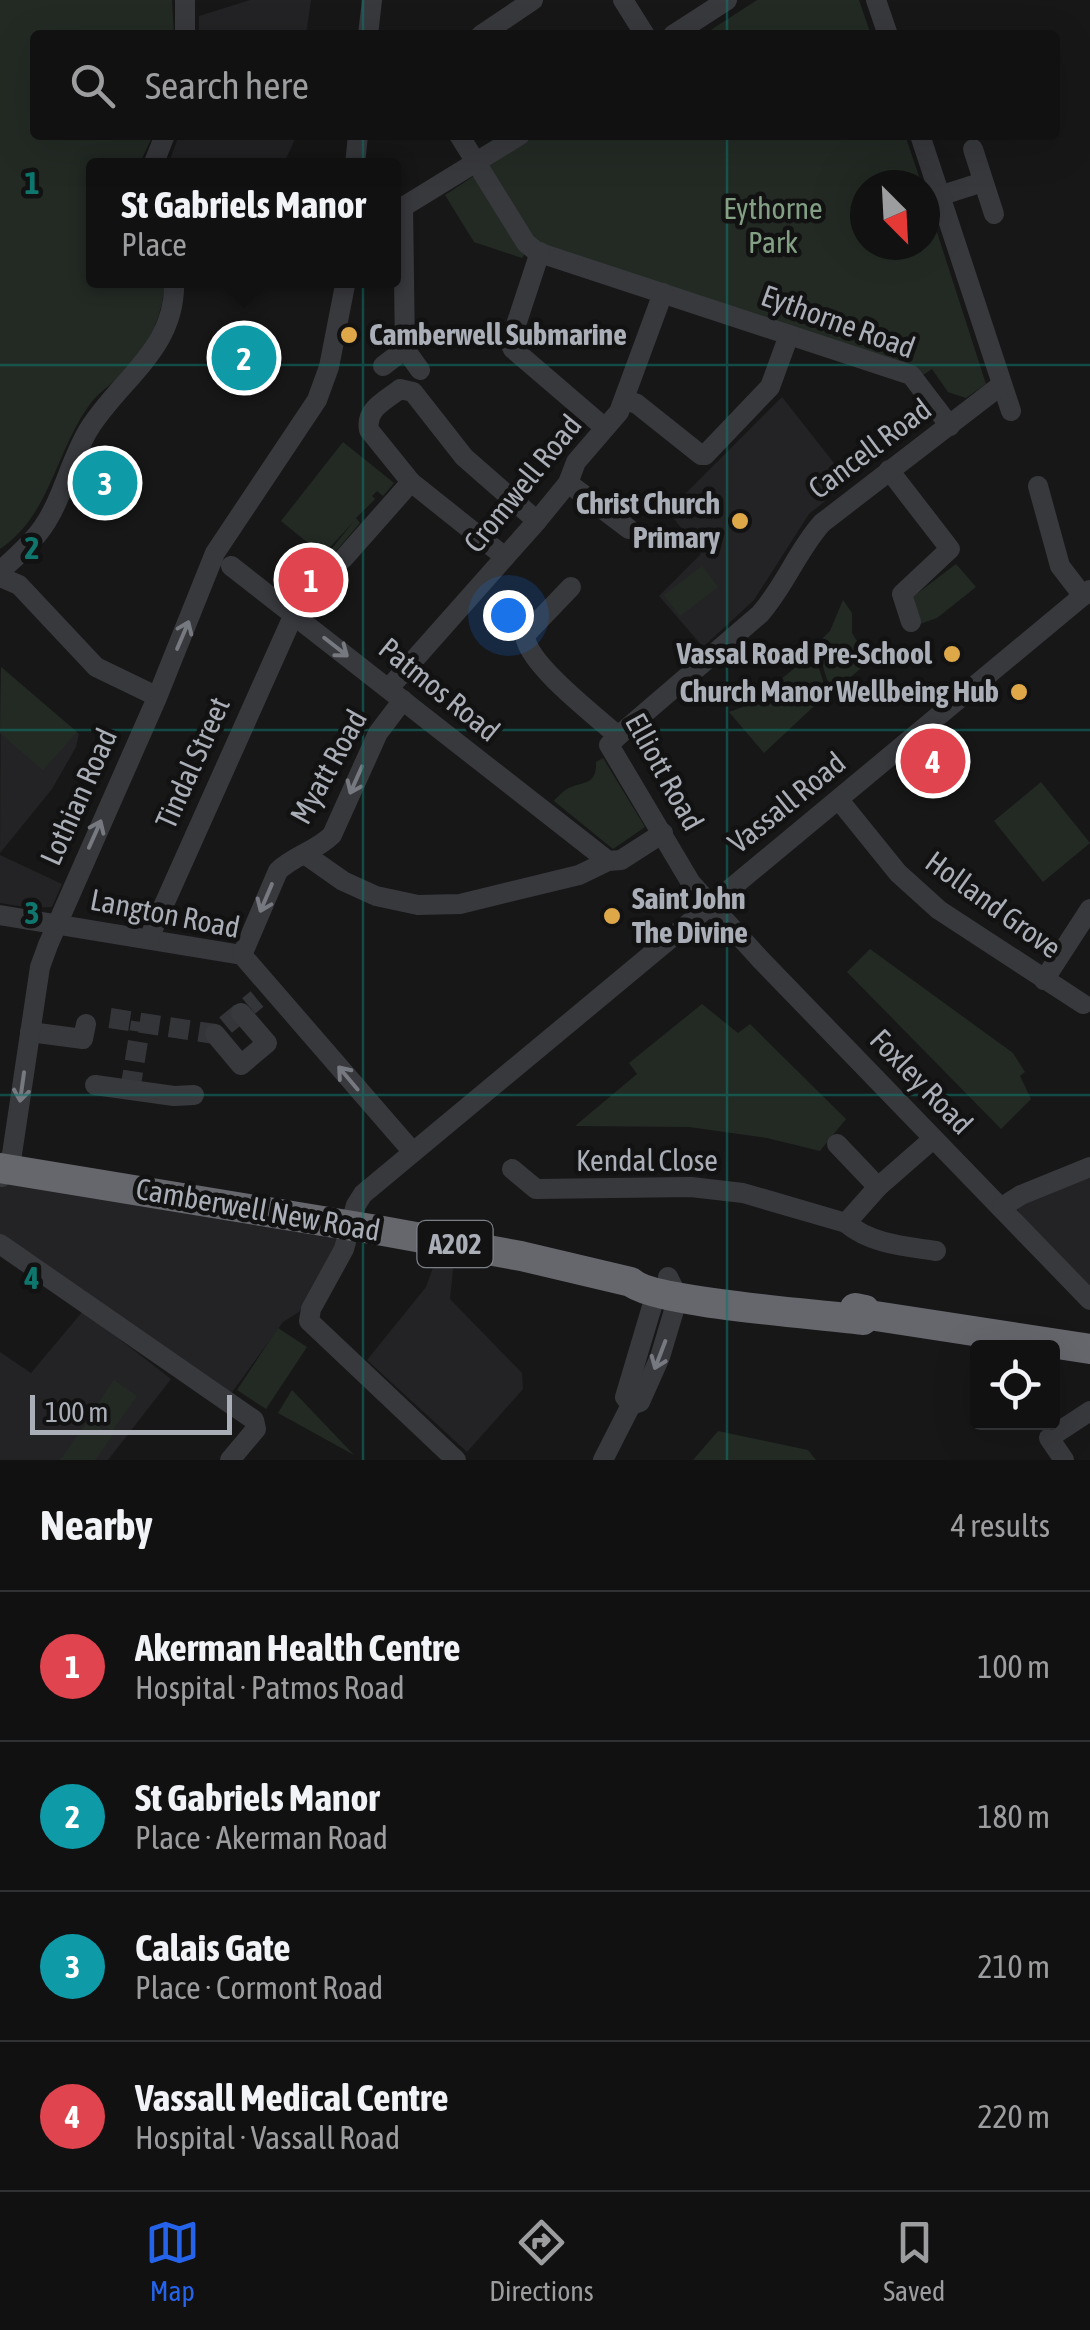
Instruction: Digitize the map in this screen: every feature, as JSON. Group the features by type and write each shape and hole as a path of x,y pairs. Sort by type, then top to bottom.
{"highway":[{"name":"Camberwell New Road","path":"2,1172 351,1225 521,1256 658,1287 865,1310 869,1316 1090,1349"}],"street":[{"path":"185,0 185,30"},
{"path":"369,30 372,0"},
{"path":"489,30 533,0"},
{"path":"622,0 642,30"},
{"path":"681,30 727,0"},
{"path":"876,0 886,30"},
{"path":"462,140 526,244 540,252 510,343 605,428"},
{"path":"420,370 405,349 404,207 512,140"},
{"path":"922,140 931,170"},
{"path":"972,149 994,214"},
{"path":"940,196 983,182"},
{"path":"940,199 1010,412"},
{"name":"Eythorne Road","path":"540,252 910,375 950,426"},
{"path":"156,696 96,667 19,585 0,574 44,526 82,440 103,407 143,366 162,338 171,316 173,288"},
{"name":"Lothian Road","path":"2,1172 12,1154 40,968 57,924 215,553 317,400 329,367 344,288"},
{"name":"Cromwell Road","path":"396,694 568,483 576,462 626,400 662,293"},
{"path":"626,400 638,404 705,455 770,386 789,334"},
{"path":"383,366 405,349"},
{"name":"Cancell Road","path":"618,736 760,614 822,522 1000,386"},
{"path":"504,557 410,482 368,426 373,410 400,390 413,392 464,457 537,521"},
{"path":"888,470 950,550 902,594 911,622"},
{"path":"343,560 410,482"},
{"path":"568,483 629,528"},
{"path":"1038,486 1060,566 1086,593"},
{"path":"209,574 222,566 231,566 225,541"},
{"name":"Patmos Road","path":"231,566 289,622 396,694 608,862"},
{"name":"Elliott Road","path":"571,587 524,641 534,658 618,736 609,745 691,883 705,898"},
{"name":"Vassall Road","path":"456,1460 309,1321 311,1309 344,1249 358,1200 705,898 839,800 1086,593"},
{"name":"Tindal Street","path":"150,938 289,622"},
{"name":"Myatt Road","path":"242,955 282,865 332,835 396,694"},
{"name":"Holland Grove","path":"839,800 898,873 939,910 1083,1004"},
{"path":"306,854 330,874 376,896 436,906 579,876 621,860 663,833"},
{"name":"Foxley Road","path":"705,898 1090,1300"},
{"path":"1044,980 1090,909"},
{"name":"Langton Road","path":"0,915 242,955 256,1000 412,1152"},
{"path":"215,1034 241,1065 267,1043 256,1000"},
{"path":"30,1032 83,1039 86,1024"},
{"path":"96,1086 194,1095"},
{"path":"846,1223 933,1139"},
{"path":"836,1144 878,1188"},
{"path":"1002,1207 1020,1195 1090,1167"},
{"name":"Kendal Close","path":"512,1169 536,1189 555,1192 632,1186 743,1193 846,1223 878,1242 936,1252"},
{"path":"0,1244 254,1420 256,1428 230,1460"},
{"path":"603,1460 630,1405 626,1397 658,1287"},
{"path":"1064,1460 1049,1438 1090,1411"}],"shaded area":[{"path":"250,0 311,0 307,30 199,30 199,16"},
{"path":"177,140 295,140 286,158 171,158"},
{"name":"Christ Church Primary","path":"782,397 849,482 809,514 754,600 703,647 659,596 701,554 668,511"},
{"path":"1,667 79,734 76,747 52,789 0,853"},
{"path":"0,855 62,884 52,907 0,903"},
{"path":"1090,1176 1090,1289 1022,1220 1017,1208 1035,1196"},
{"path":"0,1177 334,1233 338,1248 299,1312 283,1322 230,1395 0,1239"},
{"path":"437,1256 454,1261 450,1299 522,1373 523,1389 467,1452 367,1360 426,1287"},
{"path":"83,1311 171,1379 108,1460 0,1460 0,1352 31,1373"}],"green space":[{"path":"0,0 172,0 174,30 30,30 30,140 151,140 142,158 86,158 86,288 164,288 157,320 146,344 91,402 41,502 17,535 0,549"},
{"path":"757,0 859,0 869,30 711,30"},
{"name":"Eythorne Park","path":"528,140 907,140 917,170 850,170 850,260 940,260 940,241 986,384 966,398 948,392 932,369 920,377 533,243 522,258 474,242 445,195"},
{"path":"343,442 394,483 383,496 377,491 372,496 375,499 356,518 360,523 329,559 326,556 354,521 323,555 281,521"},
{"path":"956,564 976,587 937,618 917,625 910,599"},
{"path":"702,566 718,587 680,616 664,595"},
{"path":"843,600 852,613 852,633 866,664 835,690 814,647 830,631"},
{"path":"814,652 827,694 764,753 729,712 751,704"},
{"path":"1,667 77,732 43,770 0,733"},
{"path":"603,758 645,827 613,849 554,801 566,789 588,782 596,762"},
{"path":"1041,782 1090,843 1043,882 994,821"},
{"path":"870,949 1013,1053 1025,1072 1020,1076 1031,1099 1001,1129 847,972"},
{"path":"702,1004 738,1033 750,1024 846,1119 820,1151 767,1138 689,1127 575,1126 637,1074 629,1063"},
{"path":"278,1328 307,1347 266,1409 237,1390"},
{"path":"114,1380 137,1396 112,1431 90,1415"},
{"path":"292,1390 354,1455 278,1413"},
{"path":"89,1420 112,1436 95,1460 60,1460"},
{"path":"718,1431 808,1450 816,1460 693,1460"}],"tunnel":[{"path":"110,1018 215,1034 257,999"},
{"path":"130,1091 141,1022"}],"place":[{"name":"Camberwell Submarine","path":"349,335"},
{"name":"St Gabriels Manor","path":"244,358"},
{"name":"Calais Gate","path":"105,483"},
{"name":"Christ Church Primary","path":"740,521"},
{"name":"Akerman Health Centre","path":"311,580"},
{"name":"Vassal Road Pre-School","path":"952,654"},
{"name":"Church Manor Wellbeing Hub","path":"1019,692"},
{"name":"Vassall Medical Centre","path":"933,761"},
{"name":"Saint John The Divine","path":"612,916"}]}
